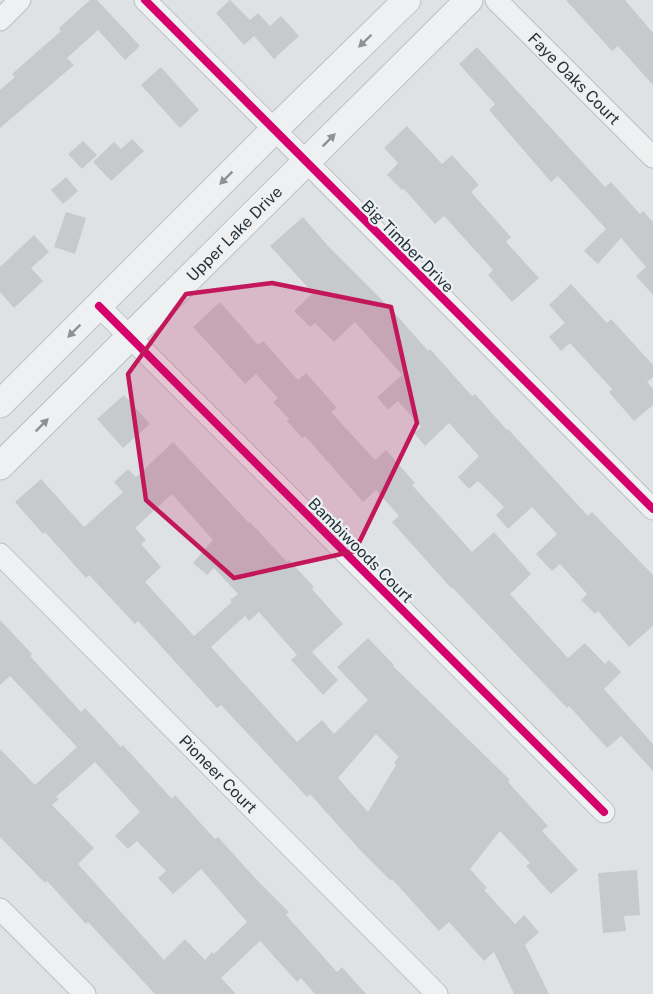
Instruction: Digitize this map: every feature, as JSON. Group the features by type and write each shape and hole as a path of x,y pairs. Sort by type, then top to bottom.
{"street":[{"path":"0,20 20,0"},
{"name":"Big Timber Drive","path":"145,0 306,164 653,509"},
{"path":"0,404 407,0"},
{"name":"Upper Lake Drive","path":"0,466 469,0"},
{"name":"Faye Oaks Court","path":"496,0 653,157"},
{"name":"Bambiwoods Court","path":"99,306 604,813"},
{"name":"Pioneer Court","path":"0,554 437,994"},
{"path":"0,909 85,994"}],"highlighted area":[{"path":"272,283 391,307 417,423 355,551 234,578 146,500 128,374 186,294"}],"building":[{"path":"90,0 97,0 140,46 125,60 98,30 67,58 74,65 0,128 0,90 15,77 12,74 61,31 59,28"},
{"path":"230,0 250,20 258,13 270,26 281,16 299,36 274,59 254,36 244,45 216,13"},
{"path":"566,0 625,0 653,33 653,85 618,46 612,51"},
{"path":"477,47 605,187 611,182 640,214 643,211 653,222 653,295 636,276 646,267 621,238 598,264 584,251 606,229 558,176 551,182 489,110 495,104 459,64"},
{"path":"161,67 199,110 180,128 141,85"},
{"path":"407,126 442,164 452,155 479,185 471,192 511,237 506,242 539,278 512,302 488,275 493,270 444,216 435,224 404,189 402,190 387,175 398,163 384,148"},
{"path":"132,139 144,151 111,181 93,162 114,142 121,149"},
{"path":"83,141 97,155 82,169 68,154"},
{"path":"66,177 78,191 63,204 51,190"},
{"path":"66,212 86,218 75,254 54,247"},
{"path":"303,217 428,351 430,349 472,396 475,394 588,516 592,512 653,575 653,626 629,647 598,611 595,614 581,600 587,594 560,564 552,571 536,554 557,534 532,507 508,529 496,515 504,507 478,481 469,489 458,477 479,456 449,423 425,446 414,433 421,427 398,401 388,410 377,397 402,375 355,322 334,342 315,323 310,327 294,311 313,293 270,246"},
{"path":"34,235 49,252 31,268 43,281 14,308 0,292 0,267"},
{"path":"571,284 607,323 611,319 653,365 653,377 647,382 653,389 653,405 634,421 609,392 612,389 570,343 561,351 549,337 565,323 549,305"},
{"path":"220,302 258,345 263,341 298,380 306,373 337,408 331,412 375,460 386,450 415,483 412,485 472,552 494,532 531,574 510,594 568,658 585,643 605,664 609,660 621,672 604,689 653,744 653,771 621,736 607,748 569,706 567,708 451,588 392,522 399,516 376,490 363,502 305,436 302,438 287,421 289,419 273,402 278,398 256,374 245,384 193,327"},
{"path":"124,395 150,424 123,448 97,419"},
{"path":"173,442 287,562 289,560 343,624 312,652 338,680 323,695 291,660 297,655 259,612 249,621 245,616 211,647 297,742 322,720 334,734 368,700 337,667 368,638 393,666 510,780 508,782 548,826 542,831 578,870 551,894 526,866 530,863 500,831 470,869 487,888 484,890 515,924 524,915 539,932 525,945 549,994 514,994 494,952 484,961 449,922 439,931 392,879 391,881 360,850 310,794 307,797 221,705 217,708 138,621 135,624 89,575 86,578 15,502 41,479 84,527 123,492 114,482 128,469 136,477","holes":["172,494 213,540 193,563 207,575 214,568 238,594 194,636 145,582 161,567 141,544 146,540 135,528","376,734 399,757 394,762 396,765 368,812 338,778"]},
{"path":"0,620 81,712 85,708 121,747 123,745 172,799 175,795 215,839 218,837 289,912 286,915 337,972 342,967 366,994 315,994 301,978 297,982 260,941 221,978 236,994 155,994 88,922 86,924 47,881 45,883 0,837 0,749 35,785 77,747 10,676 0,685","holes":["95,762 140,812 115,836 128,849 137,841 166,871 158,878 173,894 201,869 247,922 205,960 185,939 164,960 78,864 94,848 52,805 59,799 56,797"]},
{"path":"637,870 640,915 624,916 626,931 603,933 598,873"}],"cycle path":[{"path":"145,0 653,509"},
{"path":"99,306 604,812"}]}
